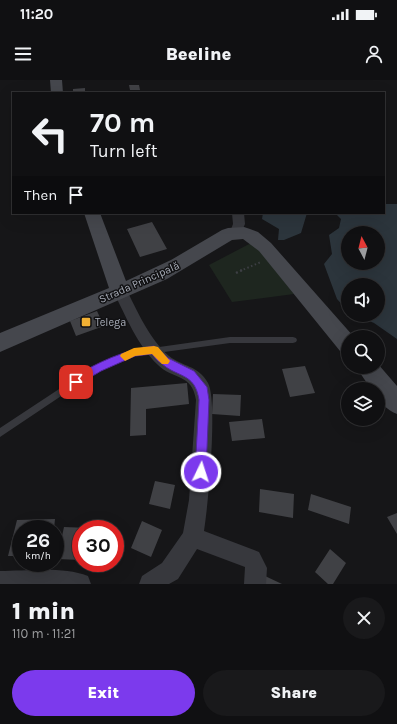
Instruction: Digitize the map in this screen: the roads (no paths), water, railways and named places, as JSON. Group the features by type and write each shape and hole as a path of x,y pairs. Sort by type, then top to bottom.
{"main road":[{"path":"56,80 57,92"},
{"path":"92,214 120,291"},
{"path":"236,232 252,236 273,256 341,337"},
{"name":"Strada Principală","path":"0,343 178,265 219,238 236,232"},
{"path":"373,374 397,403"}],"street":[{"path":"236,232 239,224 238,214"},
{"path":"120,291 134,318 154,350 164,361 191,374 202,387 204,431 199,500 193,538 170,571 150,584"},
{"path":"193,538 252,559 256,568 255,584"},
{"path":"0,582 69,583"}],"lane":[{"path":"0,433 97,368 134,352 230,340 293,340"}],"place":[{"name":"Telega","path":"86,322"}]}
